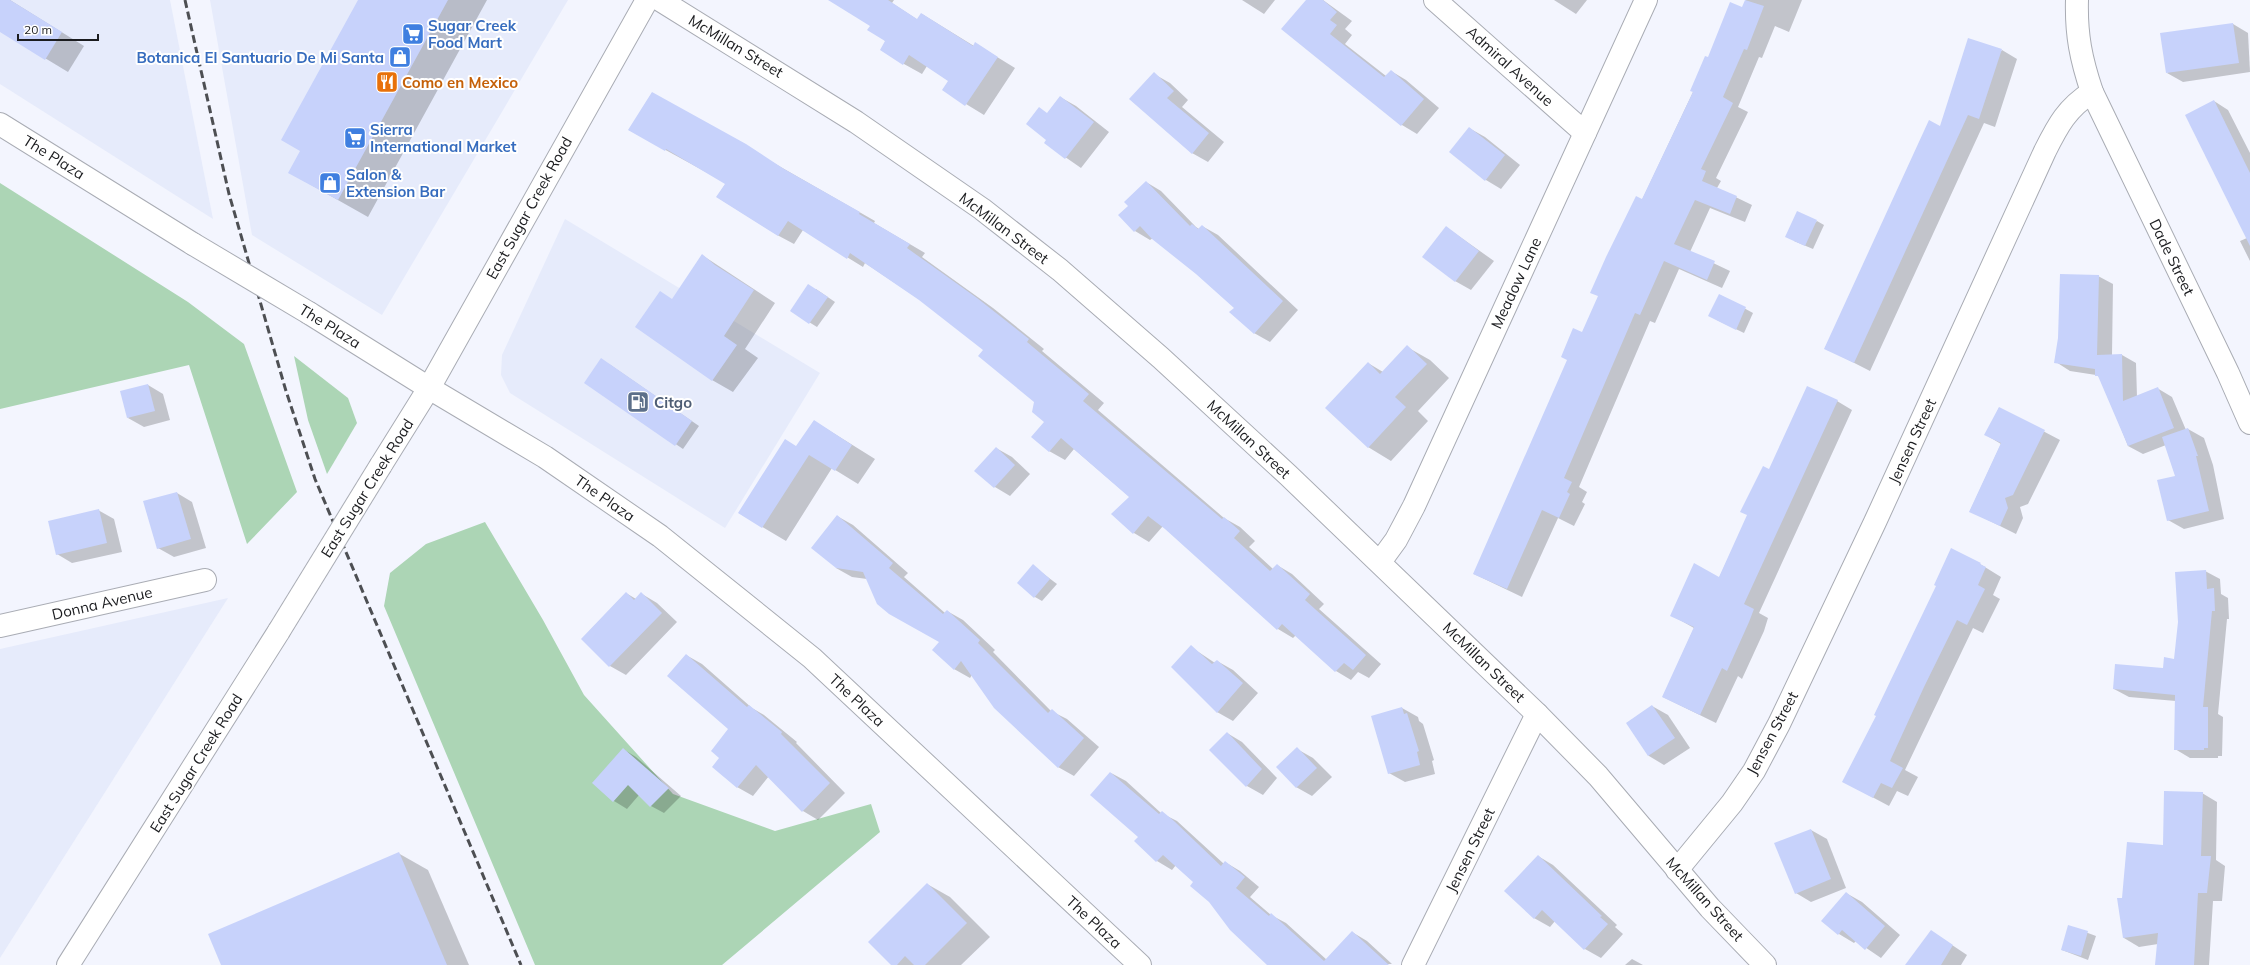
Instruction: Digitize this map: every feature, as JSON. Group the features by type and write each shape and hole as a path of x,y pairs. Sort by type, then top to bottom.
{"street":[{"name":"East Sugar Creek Road","path":"68,965 279,631 429,388 647,0"},
{"name":"McMillan Street","path":"660,0 856,122 995,218 1060,270 1161,358 1380,562 1537,714 1598,776 1710,908 1765,965"},
{"name":"Admiral Avenue","path":"1435,0 1586,133"},
{"name":"Meadow Lane","path":"1380,562 1396,540 1414,506 1646,0"},
{"path":"2078,0 2077,39 2081,60 2092,92"},
{"name":"Dade Street","path":"2092,92 2228,373 2250,423"},
{"name":"Jensen Street","path":"1678,870 1732,803 1754,771 1779,724 1875,522 2045,151 2059,123 2076,102 2092,92"},
{"name":"The Plaza","path":"0,124 193,244 310,313 429,388 552,461 660,536 754,610 818,664 1140,965"},
{"name":"Donna Avenue","path":"0,626 205,580"},
{"name":"Jensen Street","path":"1413,965 1537,714"}],"shaded area":[{"path":"0,0 170,0 213,219 0,84"},
{"path":"210,0 568,0 382,315 252,235"},
{"path":"565,219 820,373 725,528 510,393 501,375 502,355"},
{"path":"228,598 0,958 0,649"}],"green space":[{"path":"0,183 188,302 244,344 297,492 247,544 189,365 0,409"},
{"path":"294,356 348,398 357,423 327,474 308,420"},
{"path":"485,522 543,620 584,695 673,794 775,831 871,804 880,832 722,965 535,965 384,606 390,573 426,544"}],"building":[{"path":"0,0 10,0 62,32 45,60 0,32"},
{"path":"358,0 448,0 338,200 288,173 300,151 281,140"},
{"path":"828,0 888,0 917,19 921,13 973,46 975,42 998,57 965,106 942,90 948,81 909,55 903,65 880,50 885,41 867,30 870,26"},
{"path":"1306,0 1323,0 1337,12 1330,20 1337,25 1330,34 1384,77 1391,70 1424,99 1401,126 1281,29"},
{"path":"1745,0 1764,6 1747,50 1744,49 1723,97 1733,103 1701,169 1706,171 1702,181 1737,196 1730,214 1695,200 1674,244 1715,261 1707,280 1664,261 1640,315 1635,313 1564,478 1572,482 1567,492 1570,494 1559,518 1542,510 1507,589 1473,574 1567,360 1561,357 1573,328 1582,332 1598,296 1590,293 1606,257 1636,196 1642,199 1693,92 1690,91 1705,56 1708,57 1730,2 1742,7"},
{"path":"2233,23 2239,63 2166,73 2160,33"},
{"path":"1968,38 2002,49 1979,119 1968,115 1854,363 1824,349 1929,120 1940,126"},
{"path":"1154,72 1174,91 1167,98 1209,133 1192,154 1129,99"},
{"path":"652,92 746,144 784,169 860,212 859,214 910,244 907,248 977,298 1029,339 1027,342 1089,394 1083,401 1222,519 1224,517 1240,531 1234,538 1270,571 1277,564 1310,594 1305,600 1366,655 1353,670 1344,663 1335,672 1282,624 1277,630 1165,529 1148,516 1133,534 1111,514 1129,497 1061,438 1049,452 1031,437 1044,422 1032,412 1034,402 978,356 983,350 919,300 850,253 847,259 788,221 778,236 716,197 725,184 666,149 665,151 628,130"},
{"path":"1060,96 1094,122 1065,159 1044,143 1046,140 1026,124 1039,107 1047,113"},
{"path":"2214,100 2250,173 2250,246 2185,115"},
{"path":"1469,127 1505,155 1485,181 1449,152"},
{"path":"1146,181 1190,226 1192,224 1198,229 1202,225 1283,301 1254,334 1229,312 1234,308 1196,274 1152,239 1140,226 1134,232 1118,215 1128,206 1124,202"},
{"path":"1797,211 1817,220 1805,246 1785,237"},
{"path":"1446,226 1479,251 1455,282 1422,257"},
{"path":"702,254 715,265 754,290 724,336 737,345 712,381 635,327 660,291 672,299"},
{"path":"2060,274 2099,275 2097,355 2122,354 2123,401 2158,387 2174,428 2128,446 2098,376 2095,376 2095,369 2054,363 2058,338"},
{"path":"808,284 828,297 809,324 790,311"},
{"path":"1719,294 1746,307 1736,330 1708,316"},
{"path":"1407,345 1427,364 1395,397 1406,407 1368,448 1325,408 1368,362 1380,374"},
{"name":"Citgo","path":"601,358 692,421 675,446 584,383"},
{"path":"148,384 155,411 127,418 120,391"},
{"path":"1807,386 1838,400 1744,604 1754,609 1749,622 1727,671 1722,668 1700,715 1662,697 1694,627 1670,616 1694,563 1719,577 1747,515 1740,512 1763,466 1769,469"},
{"path":"1999,407 2045,430 2013,495 2005,498 2008,508 2000,526 1969,512 2001,443 1984,435"},
{"path":"814,420 852,445 835,471 809,455 762,528 738,513 785,439 796,446"},
{"path":"2188,428 2198,456 2196,456 2209,511 2167,521 2157,480 2175,476 2162,437"},
{"path":"996,447 1015,465 994,488 974,471"},
{"path":"177,492 191,539 157,549 143,501"},
{"path":"99,509 107,543 56,555 48,521"},
{"path":"837,515 893,563 889,568 943,614 947,610 980,640 978,643 1048,713 1052,709 1084,738 1058,768 994,708 961,661 954,670 932,650 939,642 889,614 877,604 863,572 836,568 811,548"},
{"path":"1951,548 1986,567 1978,585 1985,589 1967,625 1957,620 1890,761 1903,768 1892,788 1881,783 1873,798 1842,782 1876,716 1874,715 1936,586 1934,585"},
{"path":"1033,564 1050,579 1034,598 1017,583"},
{"path":"2206,570 2207,589 2214,588 2215,611 2212,611 2203,707 2208,707 2208,748 2204,748 2204,750 2174,750 2175,695 2113,689 2115,664 2163,668 2164,657 2174,659 2178,622 2175,572"},
{"path":"626,592 634,600 641,592 662,613 609,667 581,639"},
{"path":"1191,645 1212,664 1217,660 1243,683 1217,713 1171,667"},
{"path":"686,654 747,707 749,705 782,732 781,734 830,783 802,812 756,765 737,788 712,767 719,758 711,751 728,729 667,676"},
{"path":"1652,705 1675,738 1648,756 1626,723"},
{"path":"1402,707 1404,714 1407,713 1419,751 1417,752 1420,765 1388,774 1371,716"},
{"path":"1227,732 1262,769 1246,787 1209,750"},
{"path":"1297,747 1317,768 1296,788 1276,767"},
{"path":"623,748 669,788 650,807 628,785 613,802 592,783"},
{"path":"1110,772 1159,814 1162,811 1174,821 1221,866 1225,861 1245,877 1236,888 1269,916 1271,913 1324,961 1352,931 1389,965 1267,965 1230,930 1209,902 1190,886 1193,882 1163,855 1156,862 1134,841 1138,837 1090,795"},
{"path":"2164,791 2203,792 2201,856 2211,856 2207,893 2198,893 2194,965 2155,965 2158,933 2123,938 2117,898 2122,898 2127,842 2163,845"},
{"path":"1811,829 1831,879 1795,894 1774,843"},
{"path":"399,852 447,965 221,965 208,934"},
{"path":"1538,855 1602,916 1600,917 1608,924 1584,950 1542,910 1534,919 1504,891"},
{"path":"927,883 967,923 925,965 914,965 905,956 897,965 891,965 868,942"},
{"path":"1846,892 1885,926 1865,950 1842,930 1838,935 1821,921"},
{"path":"2068,925 2088,931 2081,956 2061,950"},
{"path":"1931,930 1953,945 1941,965 1905,965"}],"railway":[{"path":"185,0 229,194 286,391 315,479 521,965"}],"place":[{"name":"Sugar Creek Food Mart","path":"413,34"},
{"name":"Botanica El Santuario De Mi Santa","path":"400,57"},
{"name":"Como en Mexico","path":"387,82"},
{"name":"Sierra International Market","path":"355,138"},
{"name":"Salon & Extension Bar","path":"330,183"},
{"name":"Citgo","path":"638,402"}]}
